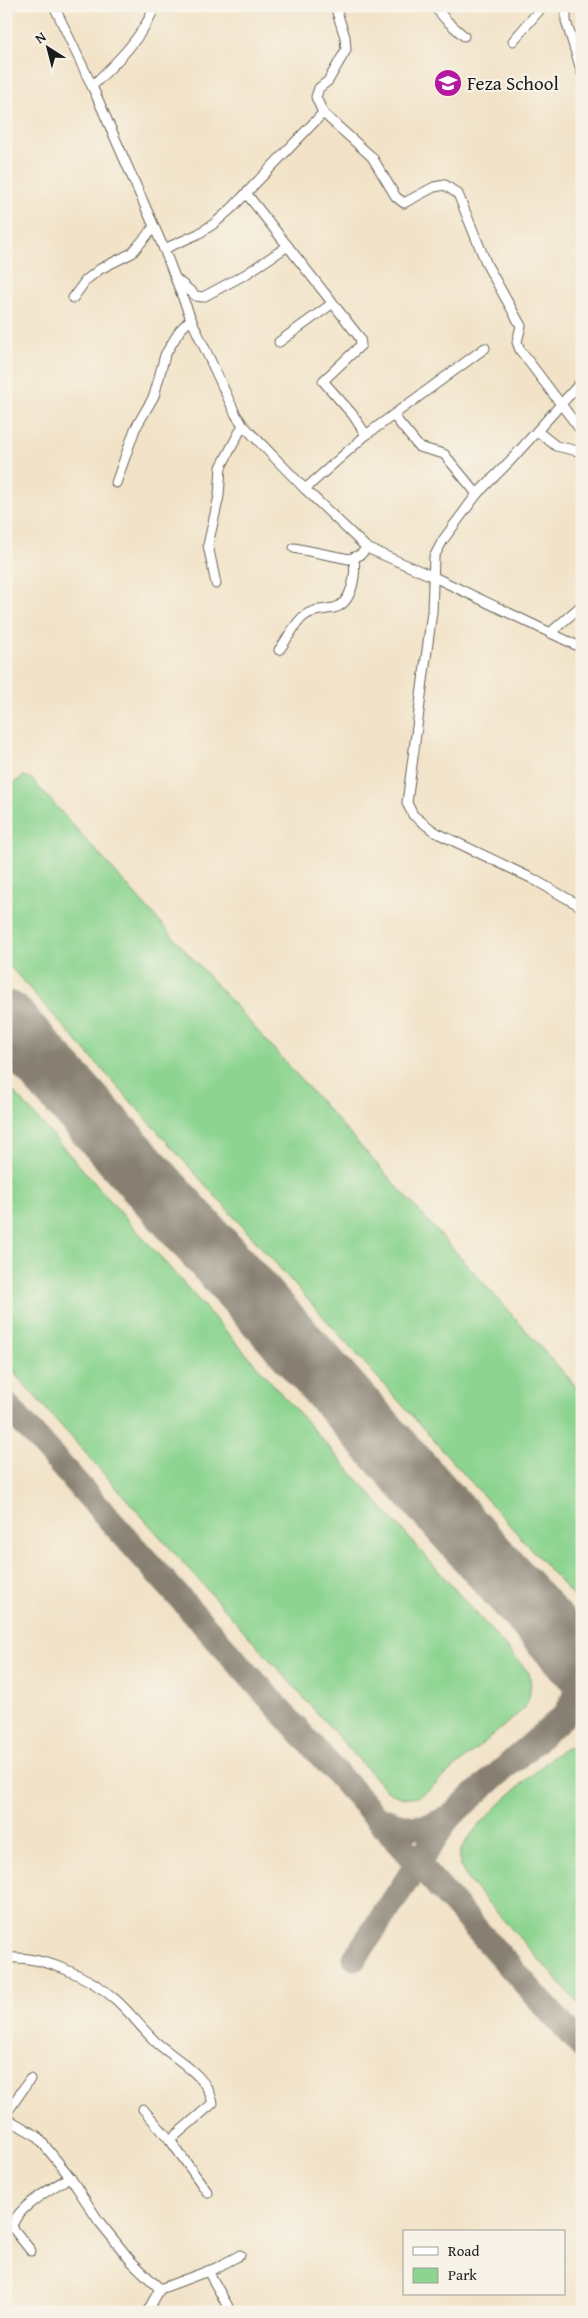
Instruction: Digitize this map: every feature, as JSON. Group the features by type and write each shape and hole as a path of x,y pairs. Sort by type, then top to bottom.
{"street":[{"path":"54,6 92,86 154,227 191,319 236,415 243,425 305,489 367,548 434,577 582,648"},
{"path":"92,86 124,55 148,22 155,6"},
{"path":"335,6 345,37 346,50 328,81 319,88 316,97 322,114 372,157 396,197 404,203 434,187 445,185 458,194 487,265 521,326 518,342 520,350 582,432"},
{"path":"434,6 464,36"},
{"path":"513,41 542,6"},
{"path":"566,6 566,21 582,73"},
{"path":"164,250 198,234 215,223 322,114"},
{"path":"246,193 360,338 361,345 324,381 325,385 353,415 366,435"},
{"path":"73,298 86,280 100,269 132,253 154,227"},
{"path":"172,275 196,296 203,297 246,274 288,246"},
{"path":"279,342 333,303"},
{"path":"116,483 135,429 154,396 166,355 180,330 191,319"},
{"path":"305,489 366,435 485,348"},
{"path":"582,381 477,494 434,558 432,612 407,803 413,815 435,832 533,879 582,907"},
{"path":"393,415 418,447 444,454 477,494"},
{"path":"216,584 209,553 209,537 219,496 221,467 243,425"},
{"path":"537,431 556,446 582,452"},
{"path":"294,548 322,555 354,558 367,548"},
{"path":"279,650 304,616 311,612 340,606 344,602 353,580 354,558"},
{"path":"550,633 582,605"},
{"path":"6,1958 48,1964 66,1969 91,1982 114,1998 155,2041 200,2078 210,2092 213,2103 170,2140"},
{"path":"6,2114 30,2079"},
{"path":"143,2109 170,2140 208,2193"},
{"path":"6,2118 37,2136 70,2177 98,2220 131,2261 160,2289"},
{"path":"30,2251 12,2227 13,2220 38,2198 70,2177"},
{"path":"148,2312 160,2289 208,2271 240,2255"},
{"path":"208,2271 231,2312"}],"green space":[{"path":"24,776 32,779 582,1393 582,1606 6,962 6,788"},
{"path":"6,1083 529,1673 530,1691 525,1708 421,1796 402,1797 384,1788 6,1364"},
{"path":"582,1744 582,2008 467,1879 459,1858 462,1848 471,1835 514,1791 554,1755 569,1747"}],"taxiway":[{"path":"6,1404 582,2047"},
{"path":"377,1817 413,1828 430,1825 449,1817 565,1715 574,1695 576,1677 575,1668 560,1641"},
{"path":"355,1958 449,1817"}],"runway":[{"path":"6,1021 582,1666"}],"place":[{"name":"Feza School","path":"448,83"}]}
